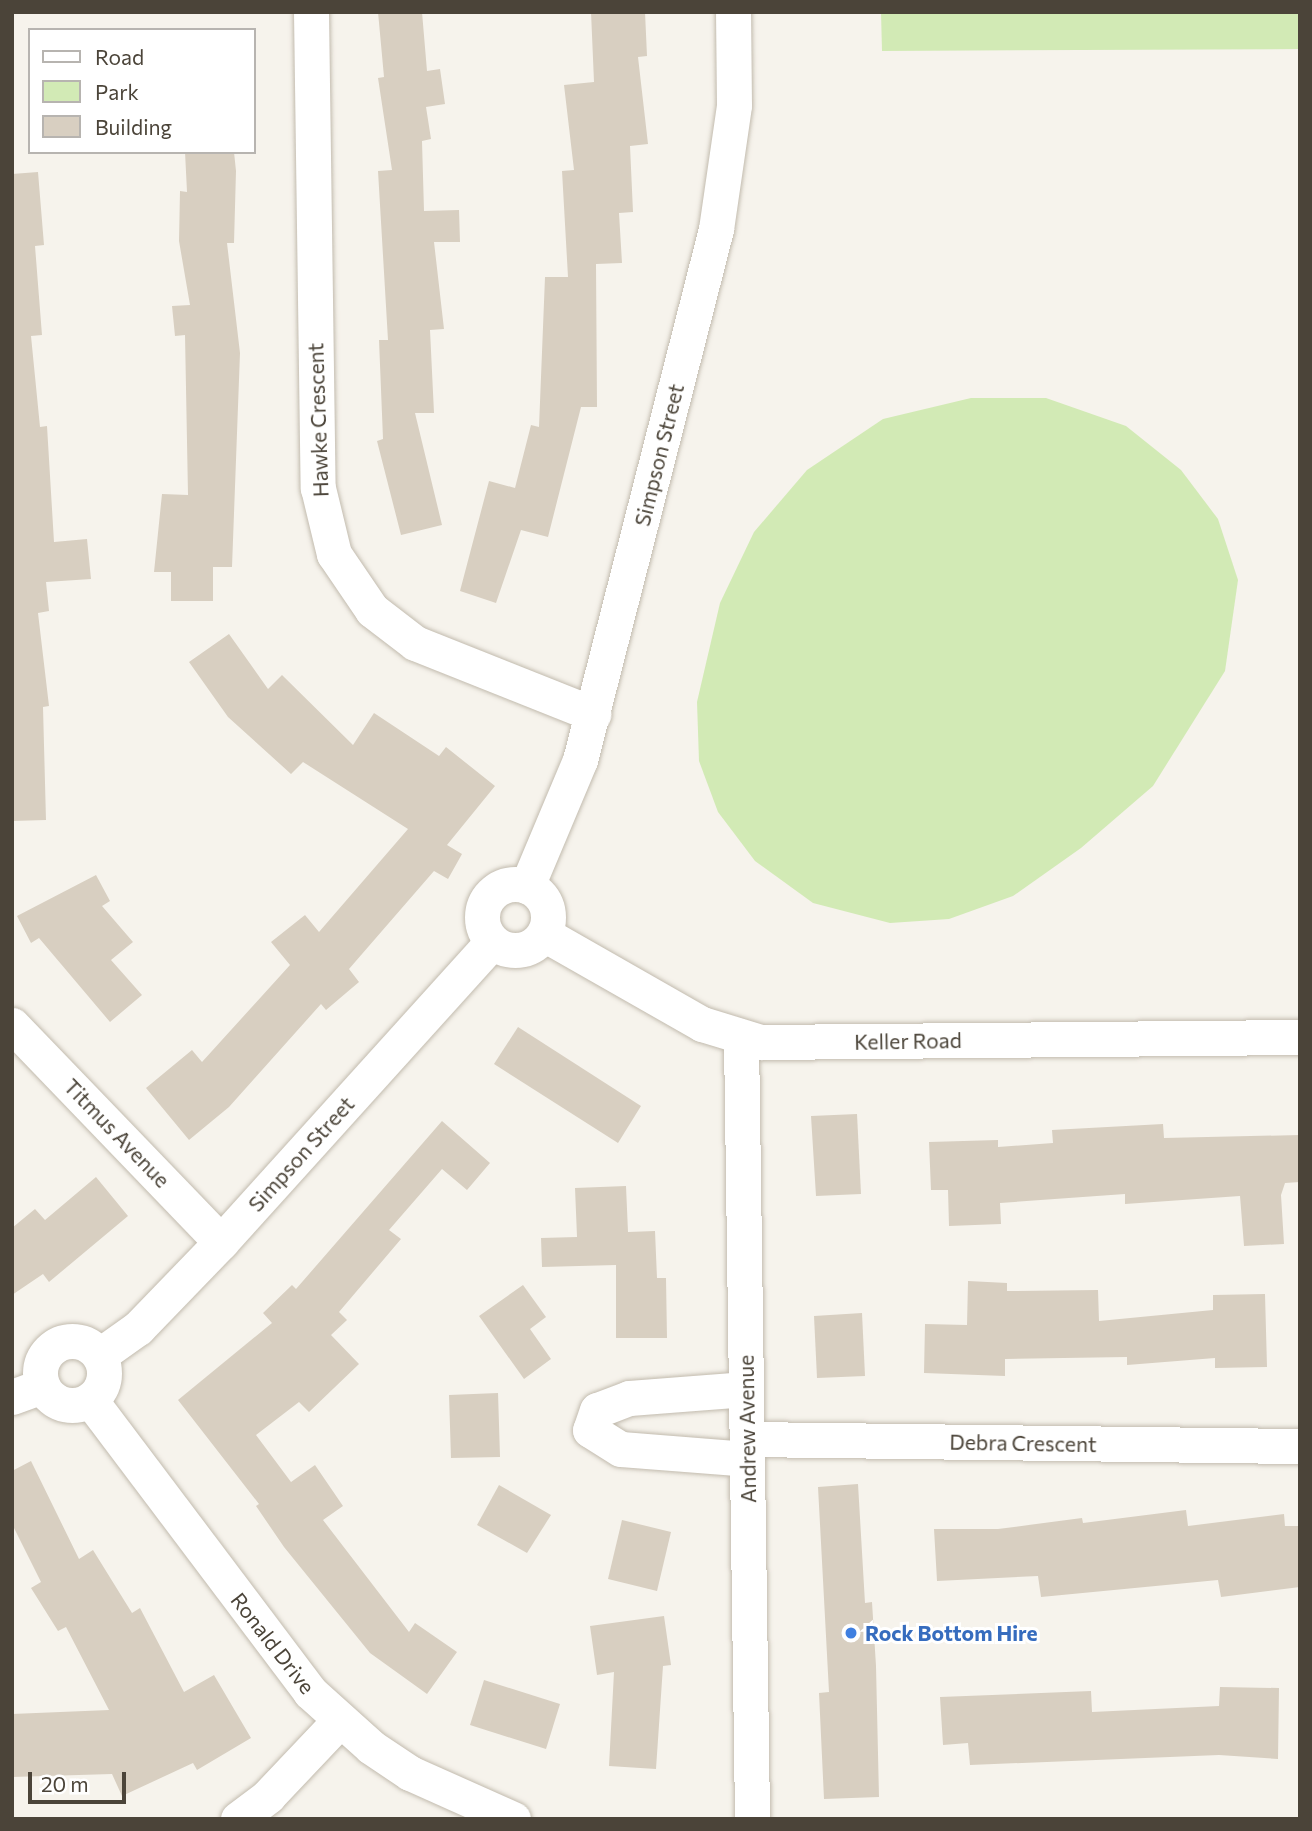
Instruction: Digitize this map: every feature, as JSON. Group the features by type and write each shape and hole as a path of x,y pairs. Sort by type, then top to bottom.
{"street":[{"name":"Hawke Crescent","path":"311,12 318,488 334,554 372,610 415,643 593,714"},
{"name":"Simpson Street","path":"527,886 580,760 716,229 734,105 733,12"},
{"path":"506,885 527,886 547,907 544,934 524,950 492,942 483,927 487,899 506,885"},
{"name":"Keller Road","path":"544,934 702,1024 741,1038 1300,1037"},
{"name":"Simpson Street","path":"100,1355 138,1328 221,1242 492,942"},
{"name":"Titmus Avenue","path":"12,1025 221,1242"},
{"name":"Andrew Avenue","path":"741,1038 752,1819"},
{"path":"77,1341 100,1355 105,1378 91,1401 68,1406 27,1392 52,1347 77,1341"},
{"name":"Debra Crescent","path":"746,1389 629,1398 597,1410 590,1430 621,1450 1300,1446"},
{"name":"Ronald Drive","path":"91,1401 310,1692 339,1721 410,1773 513,1819"},
{"path":"238,1819 268,1796 339,1721"}],"green space":[{"path":"881,12 1300,12 1300,49 882,51"},
{"path":"971,398 1046,398 1126,426 1181,470 1218,519 1238,580 1225,671 1153,786 1081,848 1013,896 949,919 890,923 813,903 755,861 718,812 699,761 697,702 720,603 754,532 807,470 883,419"}],"building":[{"path":"378,12 422,12 427,71 440,69 445,104 426,107 431,139 422,141 424,211 459,210 460,242 434,242 444,329 430,330 434,413 415,413 442,525 401,535 377,441 383,439 379,340 388,340 378,171 392,170 378,78 384,77"},
{"path":"591,12 645,12 647,56 638,57 648,144 630,146 633,212 619,213 622,263 596,264 597,407 581,407 548,537 521,530 496,603 460,591 489,481 515,488 531,425 539,427 545,277 568,277 562,171 574,170 564,85 594,82"},
{"path":"185,154 234,154 234,243 227,243 240,353 232,567 213,567 213,601 171,601 171,572 154,572 162,494 188,495 185,335 175,336 172,306 190,305 179,241 180,191 187,192"},
{"path":"38,172 44,245 35,246 42,335 31,336 40,427 47,426 54,542 87,539 91,579 46,582 49,611 38,613 49,706 43,707 46,820 12,821 12,174"},
{"path":"229,634 268,689 282,675 353,745 374,713 439,756 446,747 495,786 447,845 462,854 448,879 434,871 349,969 359,982 326,1010 321,1004 229,1107 189,1140 146,1088 192,1050 202,1062 290,965 271,942 305,915 319,932 408,829 303,762 291,774 228,717 189,662"},
{"path":"96,875 110,901 102,906 133,942 111,960 142,995 110,1022 39,938 31,943 17,916"},
{"path":"518,1027 641,1106 618,1143 494,1064"},
{"path":"857,1114 861,1194 816,1196 811,1116"},
{"path":"442,1121 490,1163 467,1190 442,1169 389,1230 401,1239 339,1312 347,1320 331,1335 359,1364 309,1412 299,1402 256,1435 291,1482 315,1465 343,1506 323,1520 409,1632 415,1623 457,1652 427,1694 370,1653 284,1547 256,1506 259,1504 178,1400 272,1323 263,1313 292,1285 296,1289"},
{"path":"1163,1124 1164,1138 1300,1135 1300,1182 1285,1183 1281,1195 1284,1244 1244,1246 1240,1196 1125,1204 1125,1194 1000,1203 1001,1224 949,1226 948,1190 931,1190 929,1142 998,1140 998,1147 1053,1143 1052,1130"},
{"path":"96,1177 128,1216 49,1282 43,1274 12,1295 12,1228 35,1209 45,1220"},
{"path":"626,1186 628,1232 655,1231 657,1278 666,1278 667,1338 616,1338 616,1265 542,1267 541,1238 577,1237 575,1188"},
{"path":"968,1281 1007,1283 1007,1291 1098,1290 1099,1321 1213,1310 1213,1295 1265,1294 1267,1367 1215,1368 1215,1358 1127,1365 1127,1357 1005,1359 1005,1376 924,1373 925,1324 967,1325"},
{"path":"523,1285 546,1317 530,1329 551,1359 524,1379 479,1316"},
{"path":"862,1313 865,1376 817,1378 814,1316"},
{"path":"498,1393 500,1457 451,1458 449,1395"},
{"path":"31,1461 79,1559 93,1550 132,1613 140,1608 184,1692 214,1675 251,1738 197,1770 193,1763 122,1796 112,1774 12,1777 12,1714 109,1710 66,1627 58,1631 31,1588 41,1582 12,1524 12,1471"},
{"path":"858,1484 865,1603 872,1602 879,1797 824,1799 819,1693 829,1692 818,1487"},
{"path":"499,1485 551,1515 527,1553 477,1525"},
{"path":"1186,1510 1188,1526 1284,1514 1285,1526 1300,1526 1300,1587 1221,1597 1218,1580 1041,1597 1038,1576 937,1581 934,1529 998,1529 1082,1518 1083,1523"},
{"path":"622,1520 671,1532 657,1591 608,1579"},
{"path":"664,1616 671,1665 663,1666 656,1769 609,1766 614,1672 597,1675 590,1626"},
{"path":"484,1680 560,1704 546,1749 470,1725"},
{"path":"1220,1687 1279,1688 1278,1759 1219,1755 970,1765 968,1743 943,1745 940,1697 1091,1691 1092,1712 1219,1706"}],"place":[{"name":"Rock Bottom Hire","path":"851,1633"}]}
